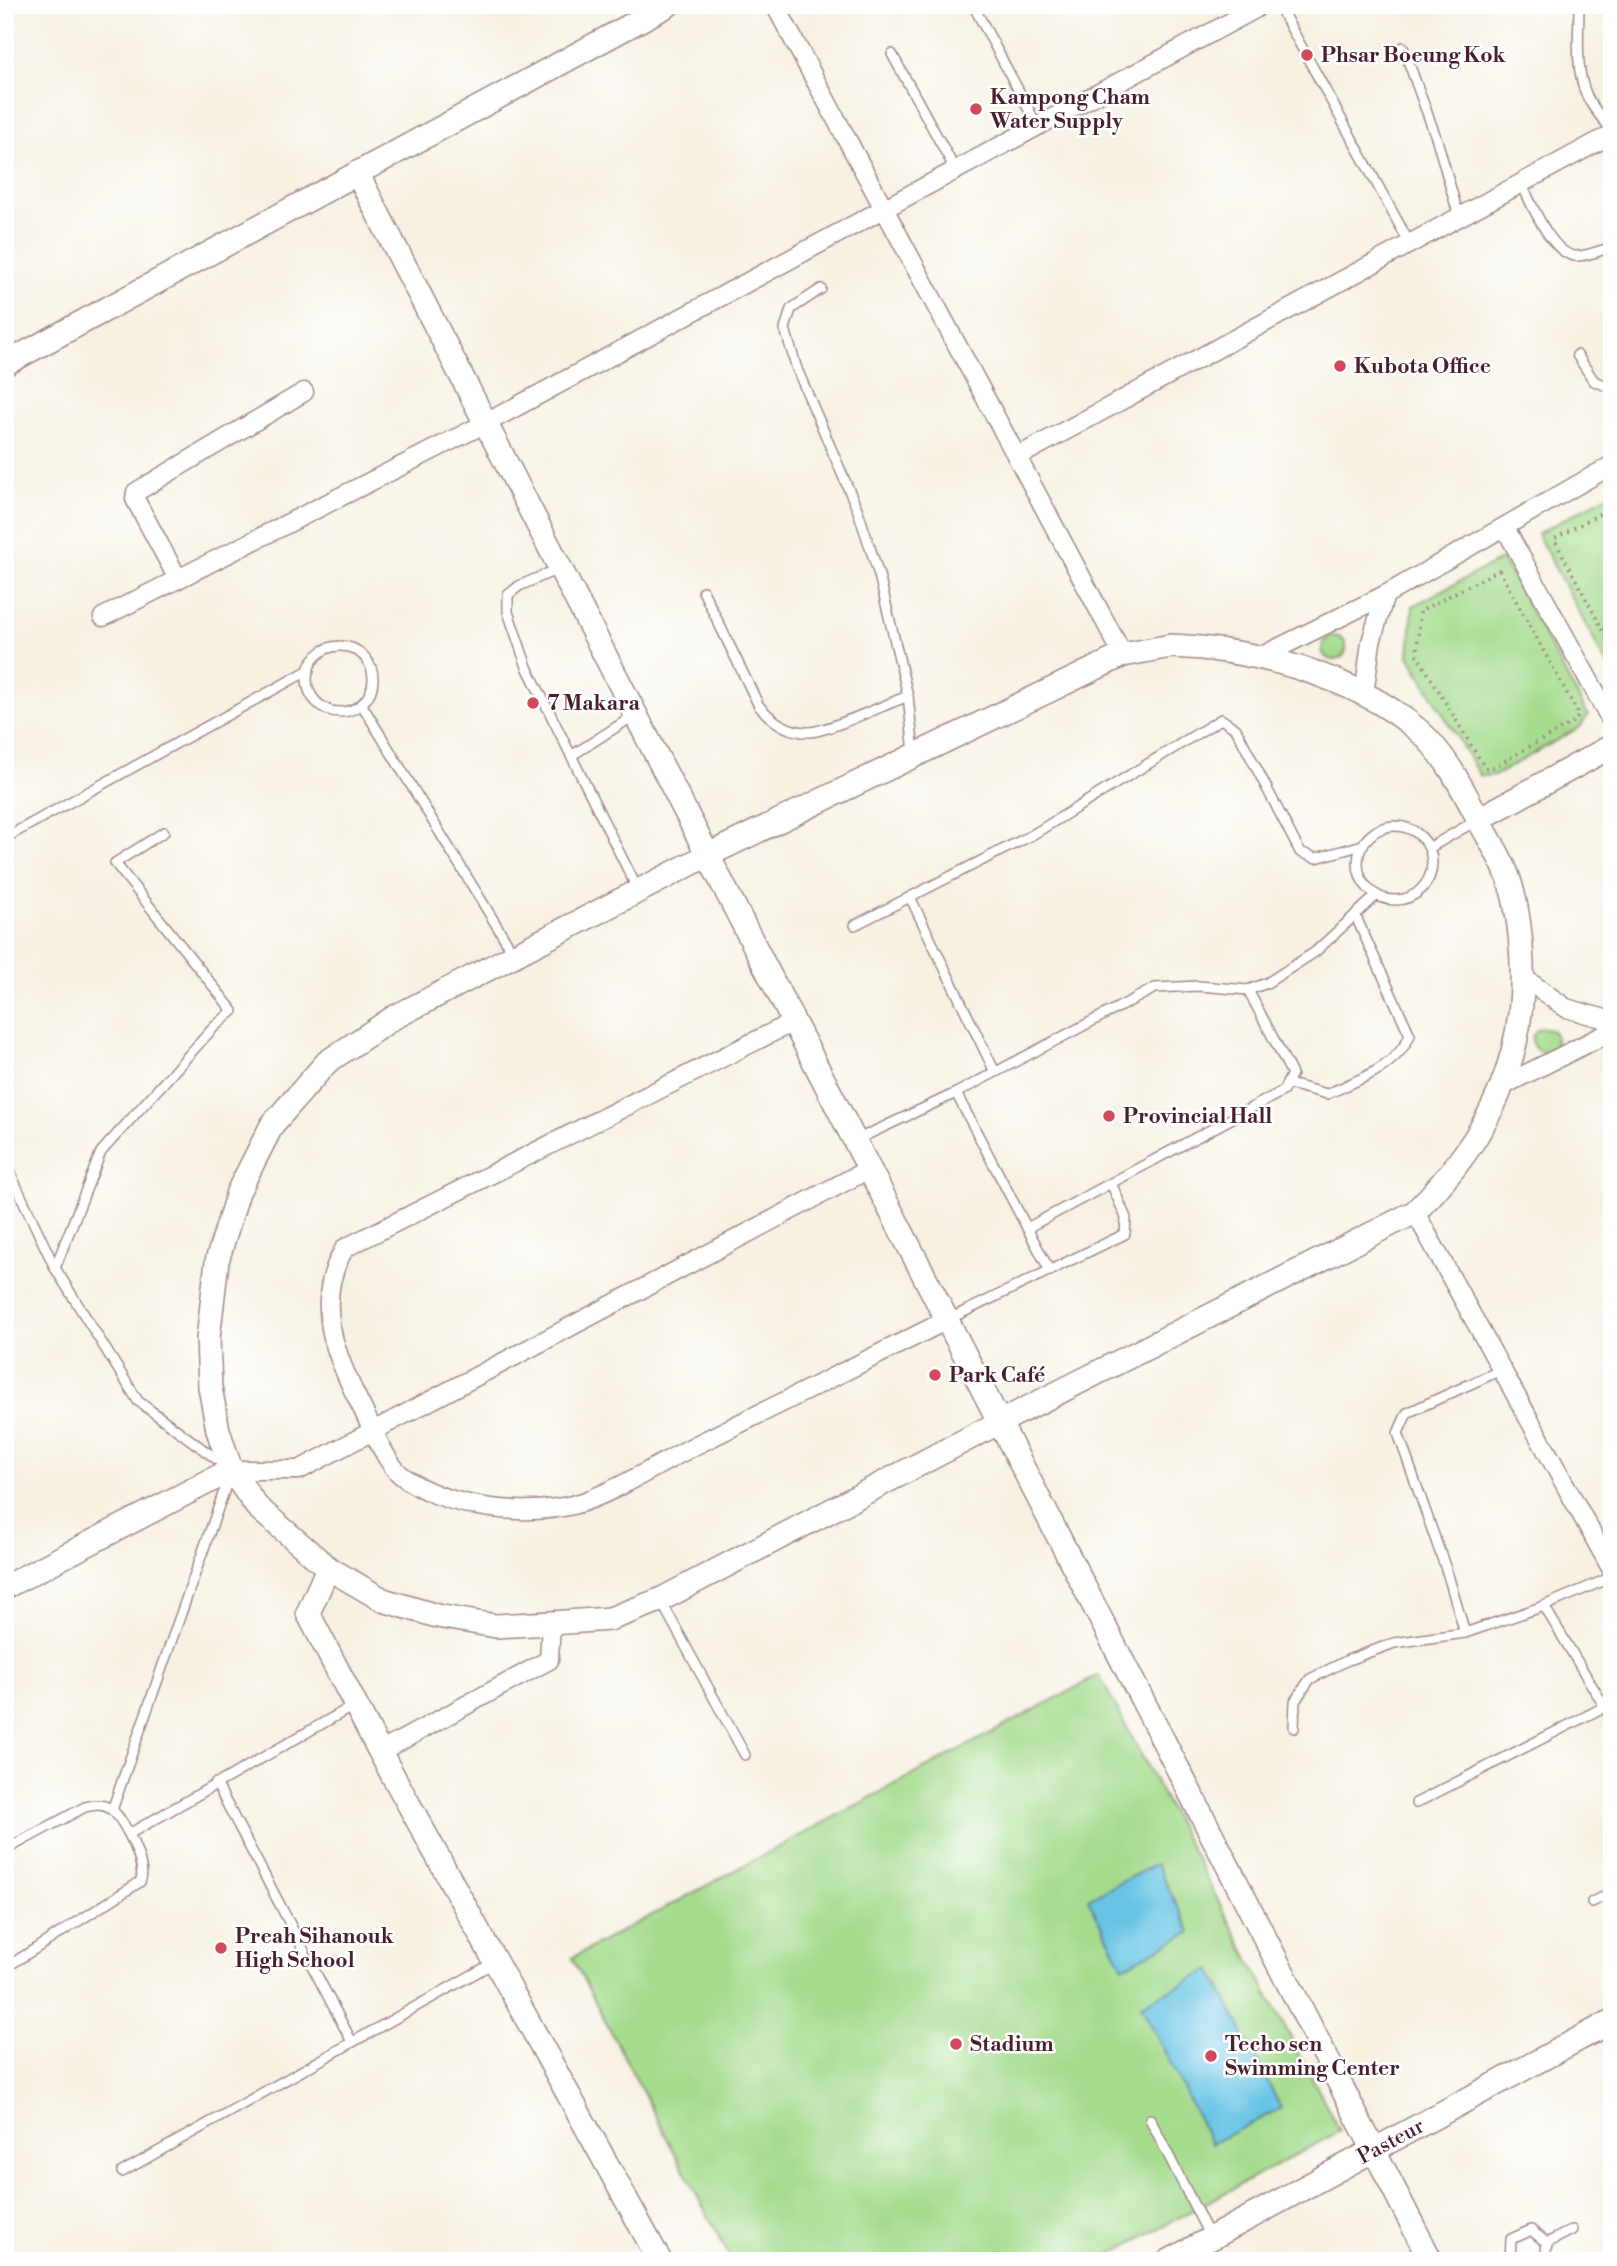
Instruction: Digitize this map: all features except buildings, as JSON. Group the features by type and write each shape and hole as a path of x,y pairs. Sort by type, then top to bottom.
{"street":[{"path":"5,364 668,5"},
{"path":"775,5 1123,655"},
{"path":"103,617 486,423 885,210 1254,7"},
{"path":"1017,457 1612,133"},
{"path":"357,173 1431,2261"},
{"path":"178,579 135,499 135,492 304,392"},
{"path":"1260,657 1385,595 1612,465"},
{"path":"1505,528 1612,722"},
{"path":"1364,695 1371,642 1385,595"},
{"path":"1171,646 1212,647 1260,657 1313,673 1364,695 1418,730 1454,773 1479,819 1505,870 1518,916 1524,978 1520,1030 1502,1086 1482,1129 1451,1175 1415,1212 1000,1422 660,1600 610,1619 496,1626 437,1616 383,1600 328,1568 257,1507 231,1470 218,1430 209,1387 208,1339 217,1261 238,1192 272,1125 327,1062 394,1018 708,855 1123,655 1171,646"},
{"path":"1479,819 1612,746"},
{"path":"1524,978 1566,1008 1612,1021"},
{"path":"793,1022 345,1248 334,1266 327,1292 331,1335 343,1371 374,1431 398,1473 426,1492 457,1504 503,1509 582,1502 947,1320"},
{"path":"1502,1086 1612,1031"},
{"path":"5,1587 231,1470 299,1470 869,1169"},
{"path":"1415,1212 1612,1570"},
{"path":"328,1568 308,1614 380,1752 660,2261"},
{"path":"380,1752 549,1660 551,1623"},
{"name":"Pasteur","path":"1170,2261 1612,2021"}],"lane":[{"path":"973,5 1038,127"},
{"path":"1579,5 1579,62 1583,84 1587,97 1612,133"},
{"path":"1254,7 1280,6 1409,244"},
{"path":"1403,47 1437,140 1459,217"},
{"path":"892,54 956,171"},
{"path":"1521,183 1552,241 1565,252 1575,257 1612,247"},
{"path":"821,289 791,310 785,329 797,369 858,511 879,575 908,696 914,754"},
{"path":"1577,355 1594,381 1612,388"},
{"path":"560,569 519,586 508,594 508,612 527,667 639,892"},
{"path":"703,591 759,706 771,719 791,730 812,732 908,696"},
{"path":"347,645 364,654 373,671 371,692 362,705 337,713 320,706 309,693 306,680 312,660 330,646 347,645"},
{"path":"5,838 309,670"},
{"path":"362,705 514,955"},
{"path":"571,756 635,715"},
{"path":"855,925 1032,835 1221,719 1236,729 1300,852 1315,858 1363,845 1380,829 1403,827 1422,838 1429,848 1431,870 1420,890 1399,900 1377,895 1368,888 1359,867 1363,845"},
{"path":"1429,848 1479,819"},
{"path":"55,1268 101,1152 214,1027 233,1011 115,863 164,832"},
{"path":"855,1141 956,1093 1155,988 1199,986 1248,990 1267,983 1315,951 1377,895"},
{"path":"910,897 995,1072"},
{"path":"1289,1084 1326,1094 1387,1064 1404,1050 1410,1035 1355,915"},
{"path":"1027,1228 1112,1185 1283,1091 1292,1074 1248,990"},
{"path":"956,1093 1050,1272"},
{"path":"5,1162 55,1268 138,1401 231,1470 112,1810"},
{"path":"947,1320 1125,1234 1126,1218 1112,1185"},
{"path":"1465,1633 1448,1575 1398,1433 1406,1413 1502,1370"},
{"path":"1294,1728 1295,1701 1310,1679 1348,1660 1394,1643 1465,1633 1544,1606 1612,1577"},
{"path":"660,1600 745,1755"},
{"path":"1544,1606 1612,1719"},
{"path":"129,1834 355,1705"},
{"path":"1416,1803 1604,1707"},
{"path":"216,1783 352,2042"},
{"path":"5,1850 85,1807 98,1804 112,1810 129,1834 143,1870 140,1882 5,1968"},
{"path":"1592,1902 1612,1892"},
{"path":"122,2172 495,1962"},
{"path":"1150,2119 1210,2237"},
{"path":"1547,2243 1572,2230"},
{"path":"1508,2260 1511,2239 1531,2231 1547,2243"},
{"path":"1545,2261 1547,2243"}],"path":[{"path":"1612,508 1554,539 1612,647"},
{"path":"1499,570 1579,715 1575,721 1494,767 1485,768 1417,654 1420,611 1499,570"}],"green space":[{"path":"1612,493 1612,674 1537,534"},
{"path":"1502,559 1588,715 1580,727 1496,775 1480,776 1409,656 1413,606"},
{"path":"1334,636 1345,643 1346,648 1339,659 1334,660 1323,653 1322,648 1329,637"},
{"path":"1544,1028 1555,1035 1556,1040 1549,1051 1544,1052 1533,1045 1532,1040 1539,1029"},
{"name":"Stadium","path":"1099,1675 1340,2131 1098,2261 732,2261 572,1958"}],"water":[{"path":"1156,1864 1191,1932 1123,1967 1088,1899"},
{"name":"Techo sen Swimming Center","path":"1211,1969 1281,2108 1211,2144 1141,2005"}],"place":[{"name":"Phsar Boeung Kok","path":"1307,55"},
{"name":"Kampong Cham Water Supply","path":"976,109"},
{"name":"Kubota Office","path":"1340,366"},
{"name":"7 Makara","path":"533,703"},
{"name":"Provincial Hall","path":"1109,1116"},
{"name":"Park Café","path":"935,1375"},
{"name":"Preah Sihanouk High School","path":"221,1948"},
{"name":"Stadium","path":"956,2044"},
{"name":"Techo sen Swimming Center","path":"1211,2056"}]}
